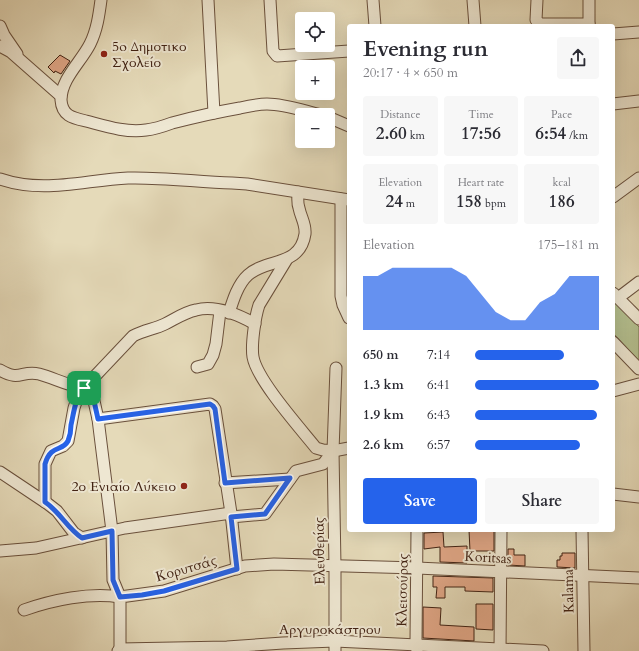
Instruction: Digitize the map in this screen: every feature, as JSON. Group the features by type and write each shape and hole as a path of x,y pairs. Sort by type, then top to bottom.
{"street":[{"path":"101,0 98,19 90,45 68,78 62,96 62,105 67,116 126,130 146,130 214,113 268,104 295,109"},
{"path":"208,0 214,113"},
{"path":"270,0 273,51 277,56 347,51"},
{"path":"373,0 375,24"},
{"path":"473,0 475,24"},
{"path":"537,0 536,20 540,24"},
{"path":"589,0 589,24"},
{"path":"0,26 4,35 26,66"},
{"path":"615,34 639,32"},
{"path":"0,46 11,52 62,96"},
{"path":"615,104 639,101"},
{"path":"335,120 347,125"},
{"path":"615,195 639,178"},
{"path":"0,179 25,184 58,186 112,179 148,179 247,184 345,199 340,296 347,314"},
{"path":"298,192 299,208 304,222 305,234 303,243 298,250 287,259 259,305 256,313 252,348 255,366 280,403 316,448 333,451 347,448"},
{"path":"197,367 208,364 213,355 225,312 248,274 260,267 287,259"},
{"path":"639,282 615,295 639,319"},
{"path":"45,502 45,464 51,451 63,446 68,441 74,408 79,393 133,336 163,325 196,310 206,309 242,317 255,324"},
{"path":"615,344 639,369"},
{"name":"Ελευθερίας","path":"335,646 333,451 336,368"},
{"path":"0,370 14,377 38,374 68,385 84,388 94,401 98,419 112,531 113,580 120,597 119,650"},
{"path":"615,390 639,384"},
{"path":"98,419 210,404 213,406 215,409 231,515 237,569"},
{"path":"0,551 36,548 112,531 231,515 265,514 296,471 323,464 333,451"},
{"path":"0,472 45,502 57,512 74,533 82,538"},
{"path":"225,483 290,478"},
{"path":"615,494 639,498"},
{"name":"Κλεισούρας","path":"417,532 417,648"},
{"path":"500,650 501,532"},
{"name":"Kalama","path":"582,532 584,651"},
{"name":"Κορυτσάς","path":"24,610 40,604 67,599 103,595 120,597 164,591 254,565 274,564 335,566"},
{"name":"Koritsas","path":"335,566 417,568 639,578"},
{"name":"Αργυροκάστρου","path":"119,650 227,647 283,643 335,646 543,651"}],"green space":[{"path":"615,300 639,327 639,361 615,335"}],"building":[{"path":"60,55 70,61 61,74 55,71 54,73 48,67"},
{"path":"443,532 444,547 467,546 467,563 440,562 440,547 424,549 424,533"},
{"path":"469,532 494,532 494,551 470,551"},
{"path":"508,549 514,549 514,555 525,555 525,566 508,565"},
{"path":"562,553 575,553 575,568 557,567 557,560 560,560"},
{"path":"433,576 493,578 493,592 465,591 465,587 445,587 445,598 436,598 437,587 433,587"},
{"path":"476,604 493,604 493,630 476,629"},
{"path":"423,607 441,608 440,625 474,627 474,641 423,638"}],"place":[{"name":"5o Δημοτικο Σχολείο","path":"104,54"},
{"name":"2ο Ενιαίο Λύκειο","path":"184,486"}],"route":[{"path":"84,388 94,401 98,419 210,404 215,409 225,483 290,478 265,514 231,517 237,569 164,591 120,597 113,580 112,531 82,538 74,533 57,512 45,502 45,464 47,458 51,451 63,446 68,441 74,408 79,393 84,388"}]}
